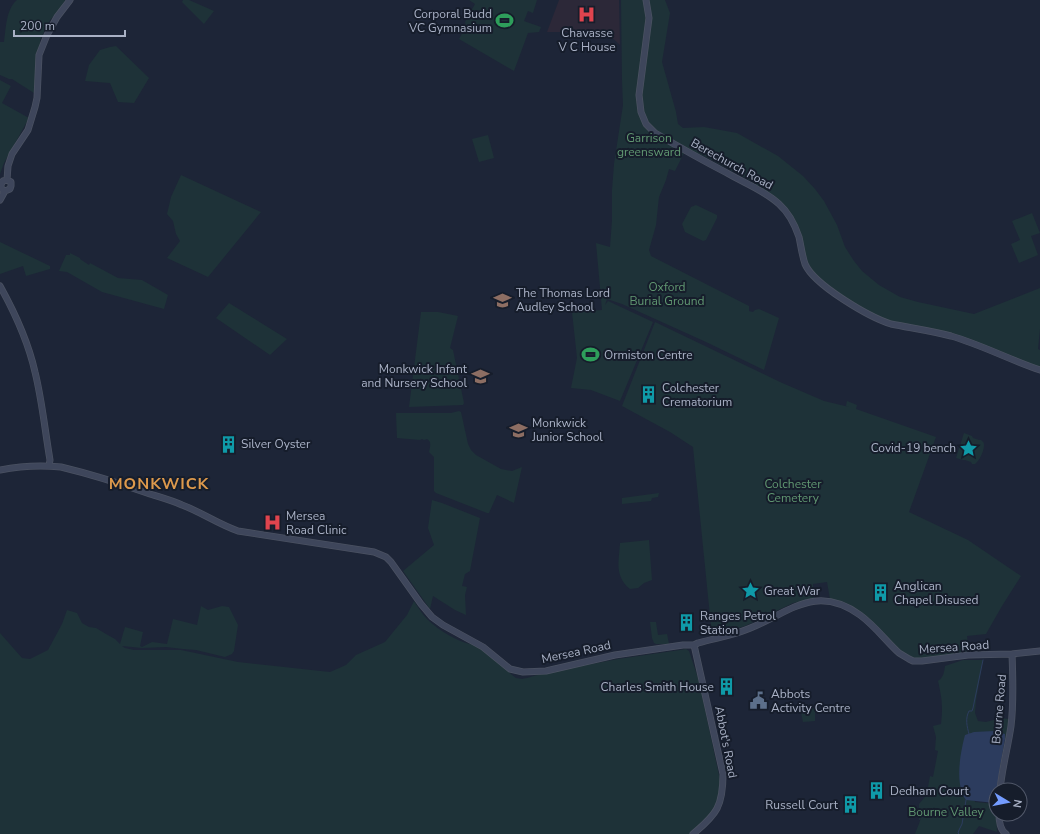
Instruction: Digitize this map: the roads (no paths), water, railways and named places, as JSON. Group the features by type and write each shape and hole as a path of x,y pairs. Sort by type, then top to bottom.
{"street":[{"name":"Berechurch Road","path":"646,0 649,18 639,95 641,112 646,124 655,133 728,174 749,184 779,204 792,220 806,266 812,275 832,291 858,308 891,324 950,336 1040,370"},
{"path":"0,200 5,191 2,190 0,184 3,180 7,180 8,166 12,154 30,125 35,108 40,55 46,35 57,17 70,1"},
{"path":"0,286 14,311 36,373 49,455 49,466"},
{"name":"Mersea Road","path":"0,470 28,466 61,467 132,487 182,504 226,527 238,531 380,554 391,562 432,617 443,625 483,647 510,669 523,672 546,671 615,655 683,645 694,646 698,643 747,630 792,607 822,600 841,605 859,615 870,624 899,654 913,660 922,661 968,655 1012,654 1040,651"},
{"name":"Abbot's Road","path":"693,834 706,823 717,809 723,788 724,774 694,646"},
{"name":"Bourne Road","path":"1001,782 1011,722 1013,687 1012,654"},
{"path":"1000,822 1003,832 1006,834"}],"water":[{"path":"994,731 1005,734 998,782 988,782 988,802 966,800 962,794 960,786 959,771 965,735 974,732"}],"waterway":[{"path":"969,734 967,717 969,711 972,711 973,708 983,660"},
{"path":"959,834 966,800"}],"place":[{"name":"Chavasse V C House","path":"587,14"},
{"name":"Corporal Budd VC Gymnasium","path":"505,21"},
{"name":"The Thomas Lord Audley School","path":"503,300"},
{"name":"Ormiston Centre","path":"591,355"},
{"name":"Monkwick Infant and Nursery School","path":"480,376"},
{"name":"Colchester Crematorium","path":"649,395"},
{"name":"Monkwick Junior School","path":"519,430"},
{"name":"Silver Oyster","path":"228,444"},
{"name":"Covid-19 bench","path":"969,448"},
{"name":"Mersea Road Clinic","path":"273,523"},
{"name":"Great War","path":"751,591"},
{"name":"Anglican Chapel Disused","path":"881,593"},
{"name":"Ranges Petrol Station","path":"687,623"},
{"name":"Charles Smith House","path":"727,687"},
{"name":"Abbots Activity Centre","path":"758,701"},
{"name":"Dedham Court","path":"877,791"},
{"name":"Russell Court","path":"851,805"}],"district":[{"name":"MONKWICK","path":"159,484"}],"park label":[{"name":"Garrison greensward","path":"649,145"},
{"name":"Oxford Burial Ground","path":"667,294"},
{"name":"Colchester Cemetery","path":"793,491"},
{"name":"Bourne Valley","path":"946,812"}]}
